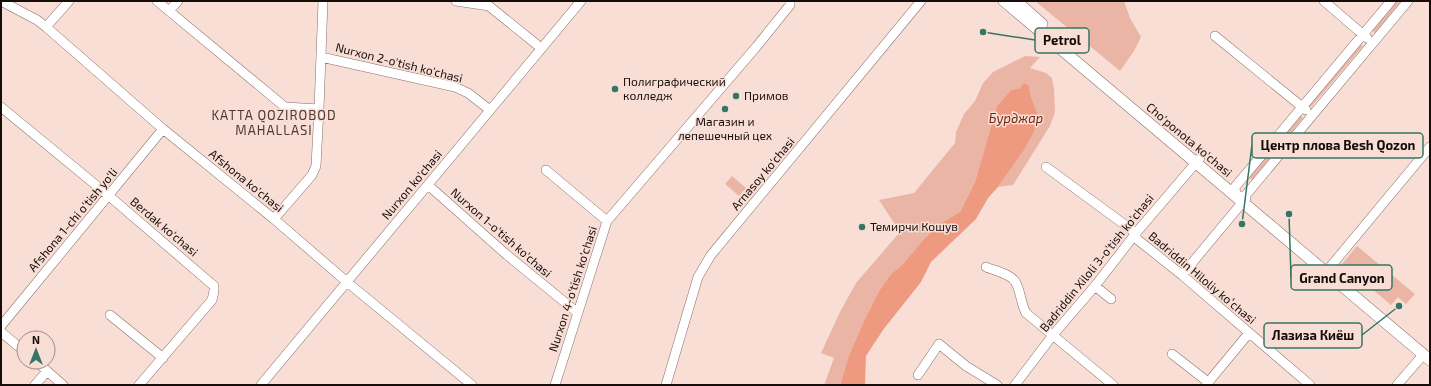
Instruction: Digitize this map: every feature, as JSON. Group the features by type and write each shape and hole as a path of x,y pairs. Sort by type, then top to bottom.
{"main road":[{"name":"Cho'ponota ko'chasi","path":"1004,1 1046,32"},
{"name":"Cho'ponota ko'chasi","path":"1016,1 1046,32 1070,53 1428,355"}],"street":[{"name":"Afshona ko'chasi","path":"2,1 46,27 163,129 274,219 347,282 472,385"},
{"path":"46,27 69,1"},
{"path":"156,1 285,107 319,109"},
{"path":"169,11 178,1"},
{"path":"274,219 314,171 317,156 323,1"},
{"path":"456,1 490,6 541,48"},
{"name":"Nurxon ko'chasi","path":"261,385 581,1"},
{"name":"Nurxon 4-o'tish ko'chasi","path":"555,385 607,221 757,46 790,5 790,1"},
{"name":"Arnasoy ko'chasi","path":"666,385 702,268 711,255 921,1"},
{"path":"1324,1 1373,43"},
{"path":"1182,275 1241,196 1302,107 1391,1"},
{"path":"1241,196 1312,115 1408,1"},
{"path":"1215,36 1312,115"},
{"name":"Nurxon 2-o'tish ko'chasi","path":"321,57 455,87 468,93 490,110"},
{"name":"Berdak ko'chasi","path":"1,107 108,195 214,286 212,300 139,385"},
{"name":"Afshona 1-chi o'tish yo'li","path":"1,326 163,129"},
{"path":"1328,270 1430,147"},
{"name":"Badriddin Xiloli 3-o'tish ko'chasi","path":"1015,385 1095,286 1134,234 1198,160"},
{"name":"Badriddin Hiloliy koʻchasi","path":"1046,167 1134,234 1310,385"},
{"path":"546,170 607,221"},
{"name":"Nurxon 1-o'tish ko'chasi","path":"428,185 507,255 578,313"},
{"path":"986,267 1013,278 1016,282 1022,305 1026,313 1113,385"},
{"path":"1095,286 1111,299"},
{"path":"110,315 163,358"},
{"path":"1,332 16,344"},
{"path":"1172,354 1207,384 1249,333"},
{"path":"918,375 939,344 966,366 996,385"},
{"path":"1397,385 1428,355"},
{"path":"35,385 47,371 63,385"}],"shaded area":[{"path":"1035,1 1124,1 1130,18 1141,37 1134,51 1120,71"},
{"path":"1397,1 1401,1 1375,33 1372,30"},
{"path":"1360,44 1363,46 1311,107 1309,105"},
{"path":"1025,56 1040,57 1030,68 1046,73 1052,78 1055,112 1050,126 1013,185 998,187 1032,136 1037,112 1031,97 1029,86 1011,90 997,106 975,182 960,212 940,224 925,238 902,265 891,274 879,291 865,319 849,355 840,385 824,385 834,358 821,353 840,312 856,283 900,232 879,200 914,193 955,143 956,132 964,114 975,101 983,83 993,72"},
{"path":"1300,115 1303,118 1252,180 1248,177"},
{"path":"732,176 746,188 739,196 725,184"},
{"path":"1357,246 1415,294 1406,304 1398,297 1391,305 1342,264"}],"water":[{"name":"Бурджар","path":"1024,83 1029,86 1031,97 1037,112 1037,122 1032,136 1024,150 998,187 988,198 976,219 931,262 921,282 883,330 866,356 865,385 840,385 849,355 879,291 891,274 902,265 925,238 940,224 960,212 975,182 997,106 1011,90 1020,88"}],"place":[{"name":"Petrol","path":"983,32"},
{"name":"Полиграфический колледж","path":"615,89"},
{"name":"Примов","path":"736,96"},
{"name":"Магазин и лепешечный цех","path":"725,109"},
{"name":"Grand Canyon","path":"1289,214"},
{"name":"Центр плова Besh Qozon","path":"1242,224"},
{"name":"Темирчи Кошув","path":"862,227"},
{"name":"Лазиза Киёш","path":"1399,306"}],"district":[{"name":"KATTA QOZIROBOD MAHALLASI","path":"274,122"}]}
